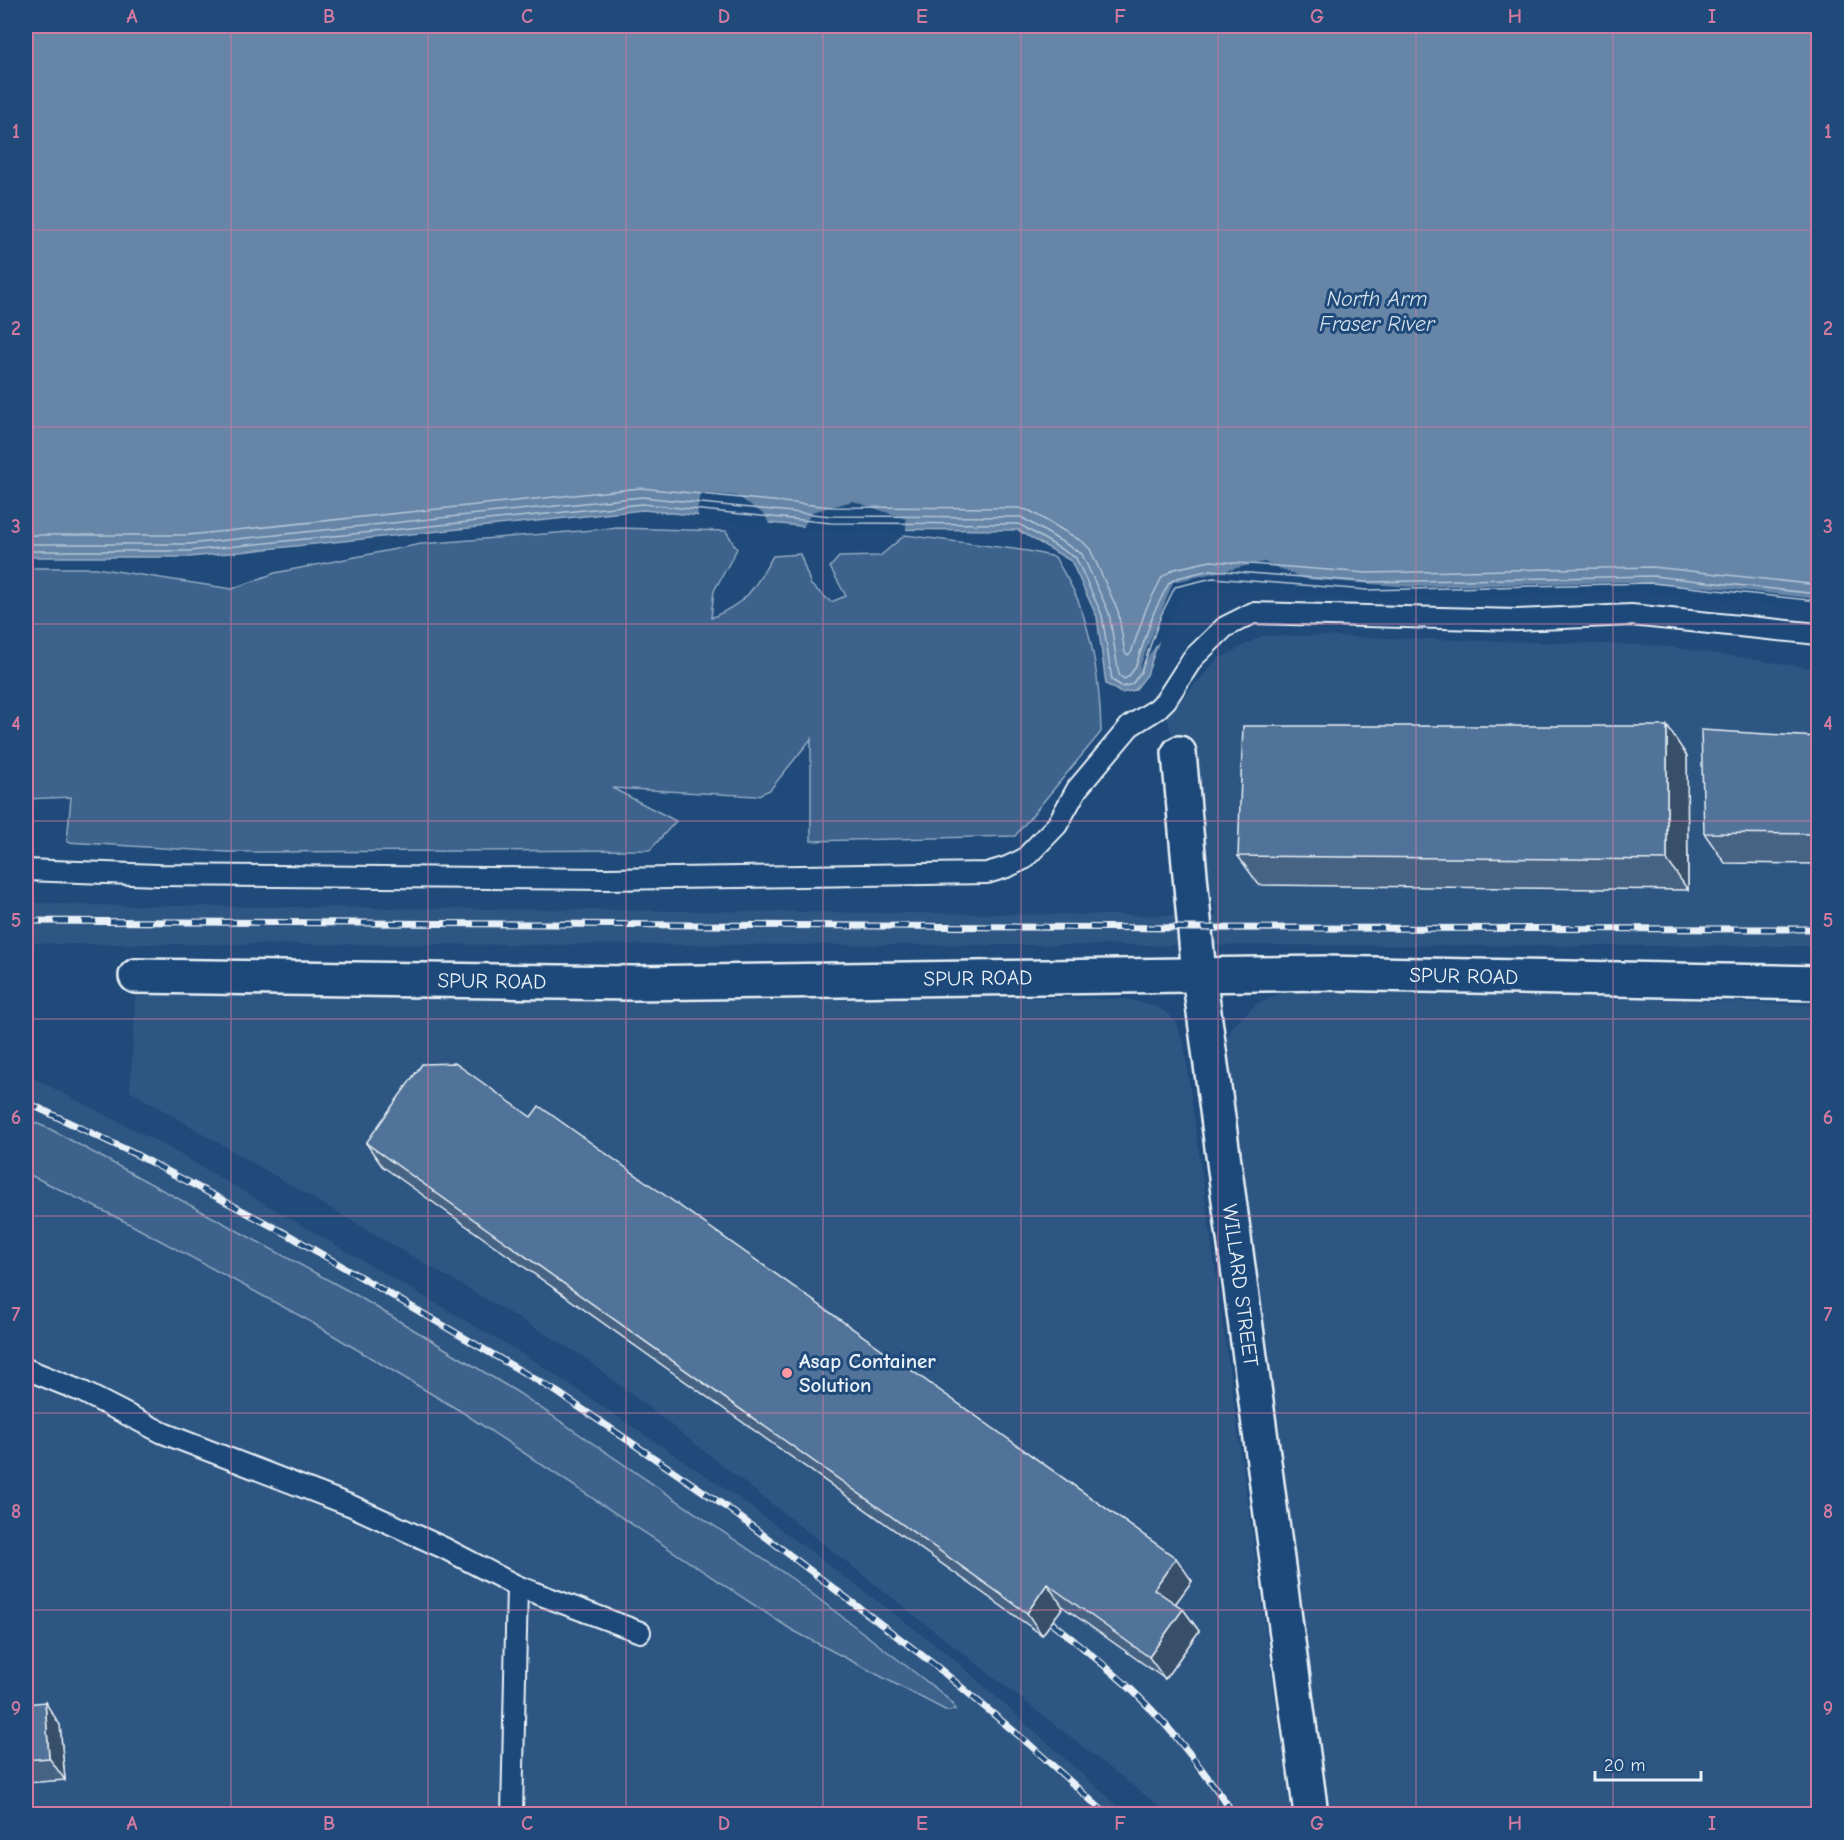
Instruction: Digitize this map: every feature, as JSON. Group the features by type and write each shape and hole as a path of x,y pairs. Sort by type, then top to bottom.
{"street":[{"name":"WILLARD STREET","path":"1179,753 1199,975 1311,1815"},
{"name":"SPUR ROAD","path":"136,976 634,983 1324,973 1818,982"}],"lane":[{"path":"26,870 158,875 607,879 987,873 1024,859 1057,825 1077,789 1130,726 1166,700 1193,658 1225,627 1253,613 1517,620 1631,615 1818,634"},
{"path":"26,1369 83,1392 163,1433 352,1506 444,1548 517,1586 640,1632"},
{"path":"512,1815 517,1586"}],"shaded area":[{"path":"618,528 726,531 737,549 714,591 711,618 734,606 749,593 773,556 800,554 811,585 831,602 846,596 830,567 839,557 880,556 905,535 1028,551 1055,557 1077,597 1089,635 1098,683 1101,732 1015,836 811,841 811,739 770,790 756,796 612,788 676,821 650,850 226,852 67,842 71,797 26,799 26,568 96,568 232,589 275,573 421,544"},
{"path":"1262,636 1644,645 1818,669 1818,946 57,944 26,942 26,902 81,905 1217,916 1167,715 1218,659"},
{"path":"136,986 1127,999 1157,1007 1170,1015 1176,1023 1184,1045 1291,1813 1169,1814 581,1355 130,1091"},
{"path":"1294,987 1818,1005 1818,1814 1325,1814 1226,1042 1232,1027 1257,1004"},
{"path":"26,1074 164,1145 533,1360 736,1496 948,1654 1127,1814 26,1814"},
{"path":"26,1119 50,1129 356,1295 517,1392 794,1580 939,1691 953,1704 955,1710 947,1711 792,1630 462,1412 304,1318 124,1221 26,1173"}],"water":[{"name":"North Arm Fraser River","path":"26,26 1818,26 1818,607 1652,589 1366,596 1212,584 1180,591 1166,618 1147,675 1135,690 1121,693 1106,684 1097,617 1071,561 1018,530 830,529 643,510 190,557 26,557"}],"pier":[{"path":"700,493 737,496 765,515 770,526 699,519 697,510"},
{"path":"853,501 906,519 906,532 830,532 802,529 812,512"},
{"path":"1264,562 1305,579 1411,587 1627,582 1719,588 1818,599 1818,610 1652,592 1366,599 1213,587 1182,594 1164,634 1139,669 1173,582"}],"building":[{"path":"1243,726 1667,726 1667,860 1238,856"},
{"path":"1701,730 1818,737 1818,834 1704,833"},
{"name":"Asap Container Solution","path":"455,1063 531,1117 539,1106 1176,1558 1154,1589 1183,1609 1149,1657 1047,1584 1027,1613 366,1143 422,1064"},
{"path":"45,1702 49,1758 26,1760 26,1704"}],"railway":[{"path":"26,921 1818,929"},
{"path":"26,1102 137,1155 287,1234 557,1392 729,1509 936,1666 1029,1744 1106,1814"},
{"path":"1052,1623 1129,1687 1152,1710 1189,1753 1234,1814"}],"place":[{"name":"Asap Container Solution","path":"787,1373"}]}
